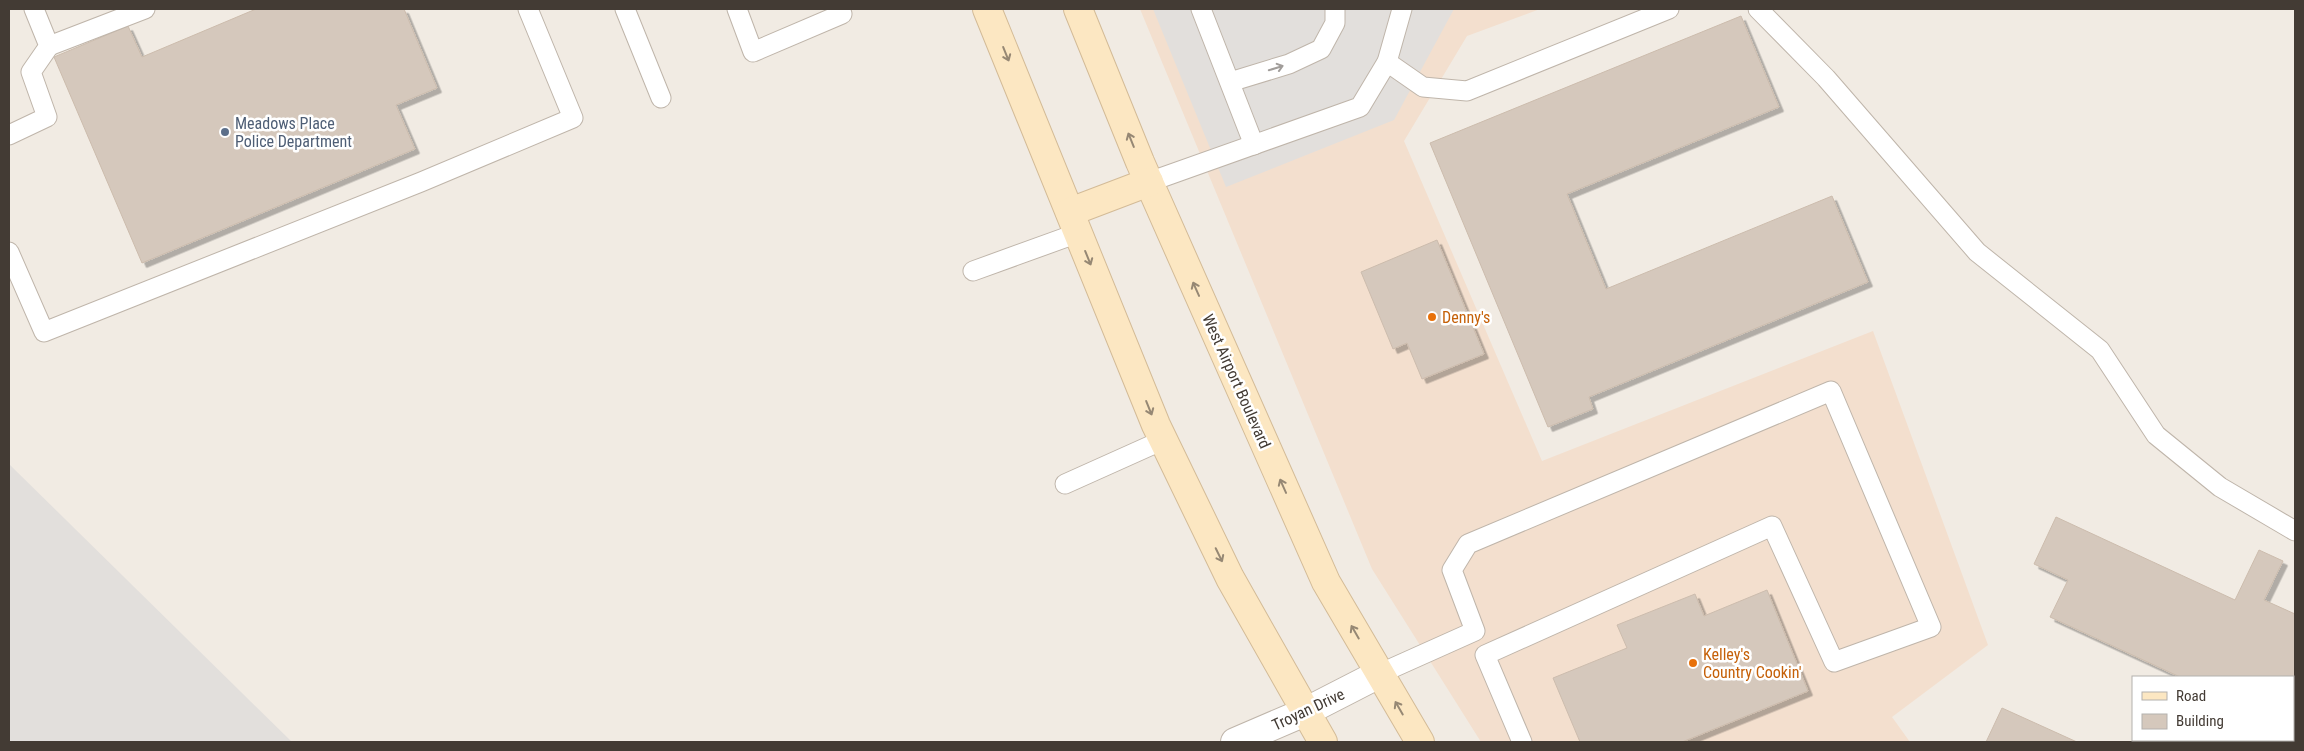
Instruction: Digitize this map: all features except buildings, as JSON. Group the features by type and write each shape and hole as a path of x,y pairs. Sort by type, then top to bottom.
{"main road":[{"path":"988,9 1163,440 1230,578 1323,742"},
{"name":"West Airport Boulevard","path":"1078,9 1149,182 1326,582 1420,742"},
{"path":"1074,223 1149,182"}],"street":[{"name":"Troyan Drive","path":"1235,742 1305,712 1380,674"}],"lane":[{"path":"34,9 49,46"},
{"path":"9,135 48,117 31,72 49,46 146,9"},
{"path":"9,252 44,332 573,118 528,9"},
{"path":"625,9 661,98"},
{"path":"737,9 753,52 842,14 840,9"},
{"path":"1201,9 1254,144"},
{"path":"1230,82 1290,64 1322,49 1335,23 1335,9"},
{"path":"1149,182 1360,107 1387,62 1402,9"},
{"path":"1387,62 1423,87 1467,91 1669,9"},
{"path":"1758,9 1826,78 1977,252 2100,350 2156,436 2220,487 2295,530"},
{"path":"973,270 1074,223"},
{"path":"1485,655 1772,526 1834,662 1932,627 1832,391 1468,544 1452,570 1475,632 1522,742"},
{"path":"1065,484 1163,440"},
{"path":"1380,674 1475,632"}],"shaded area":[{"path":"1140,9 1540,9 1467,36 1404,141 1542,461 1873,331 1988,645 1892,717 1910,742 1481,742 1372,569"},
{"path":"1153,9 1454,9 1394,120 1226,187"},
{"path":"9,464 292,742 9,742"}],"place":[{"name":"Meadows Place Police Department","path":"225,132"},
{"name":"Denny's","path":"1432,317"},
{"name":"Kelley's Country Cookin'","path":"1693,663"}]}
